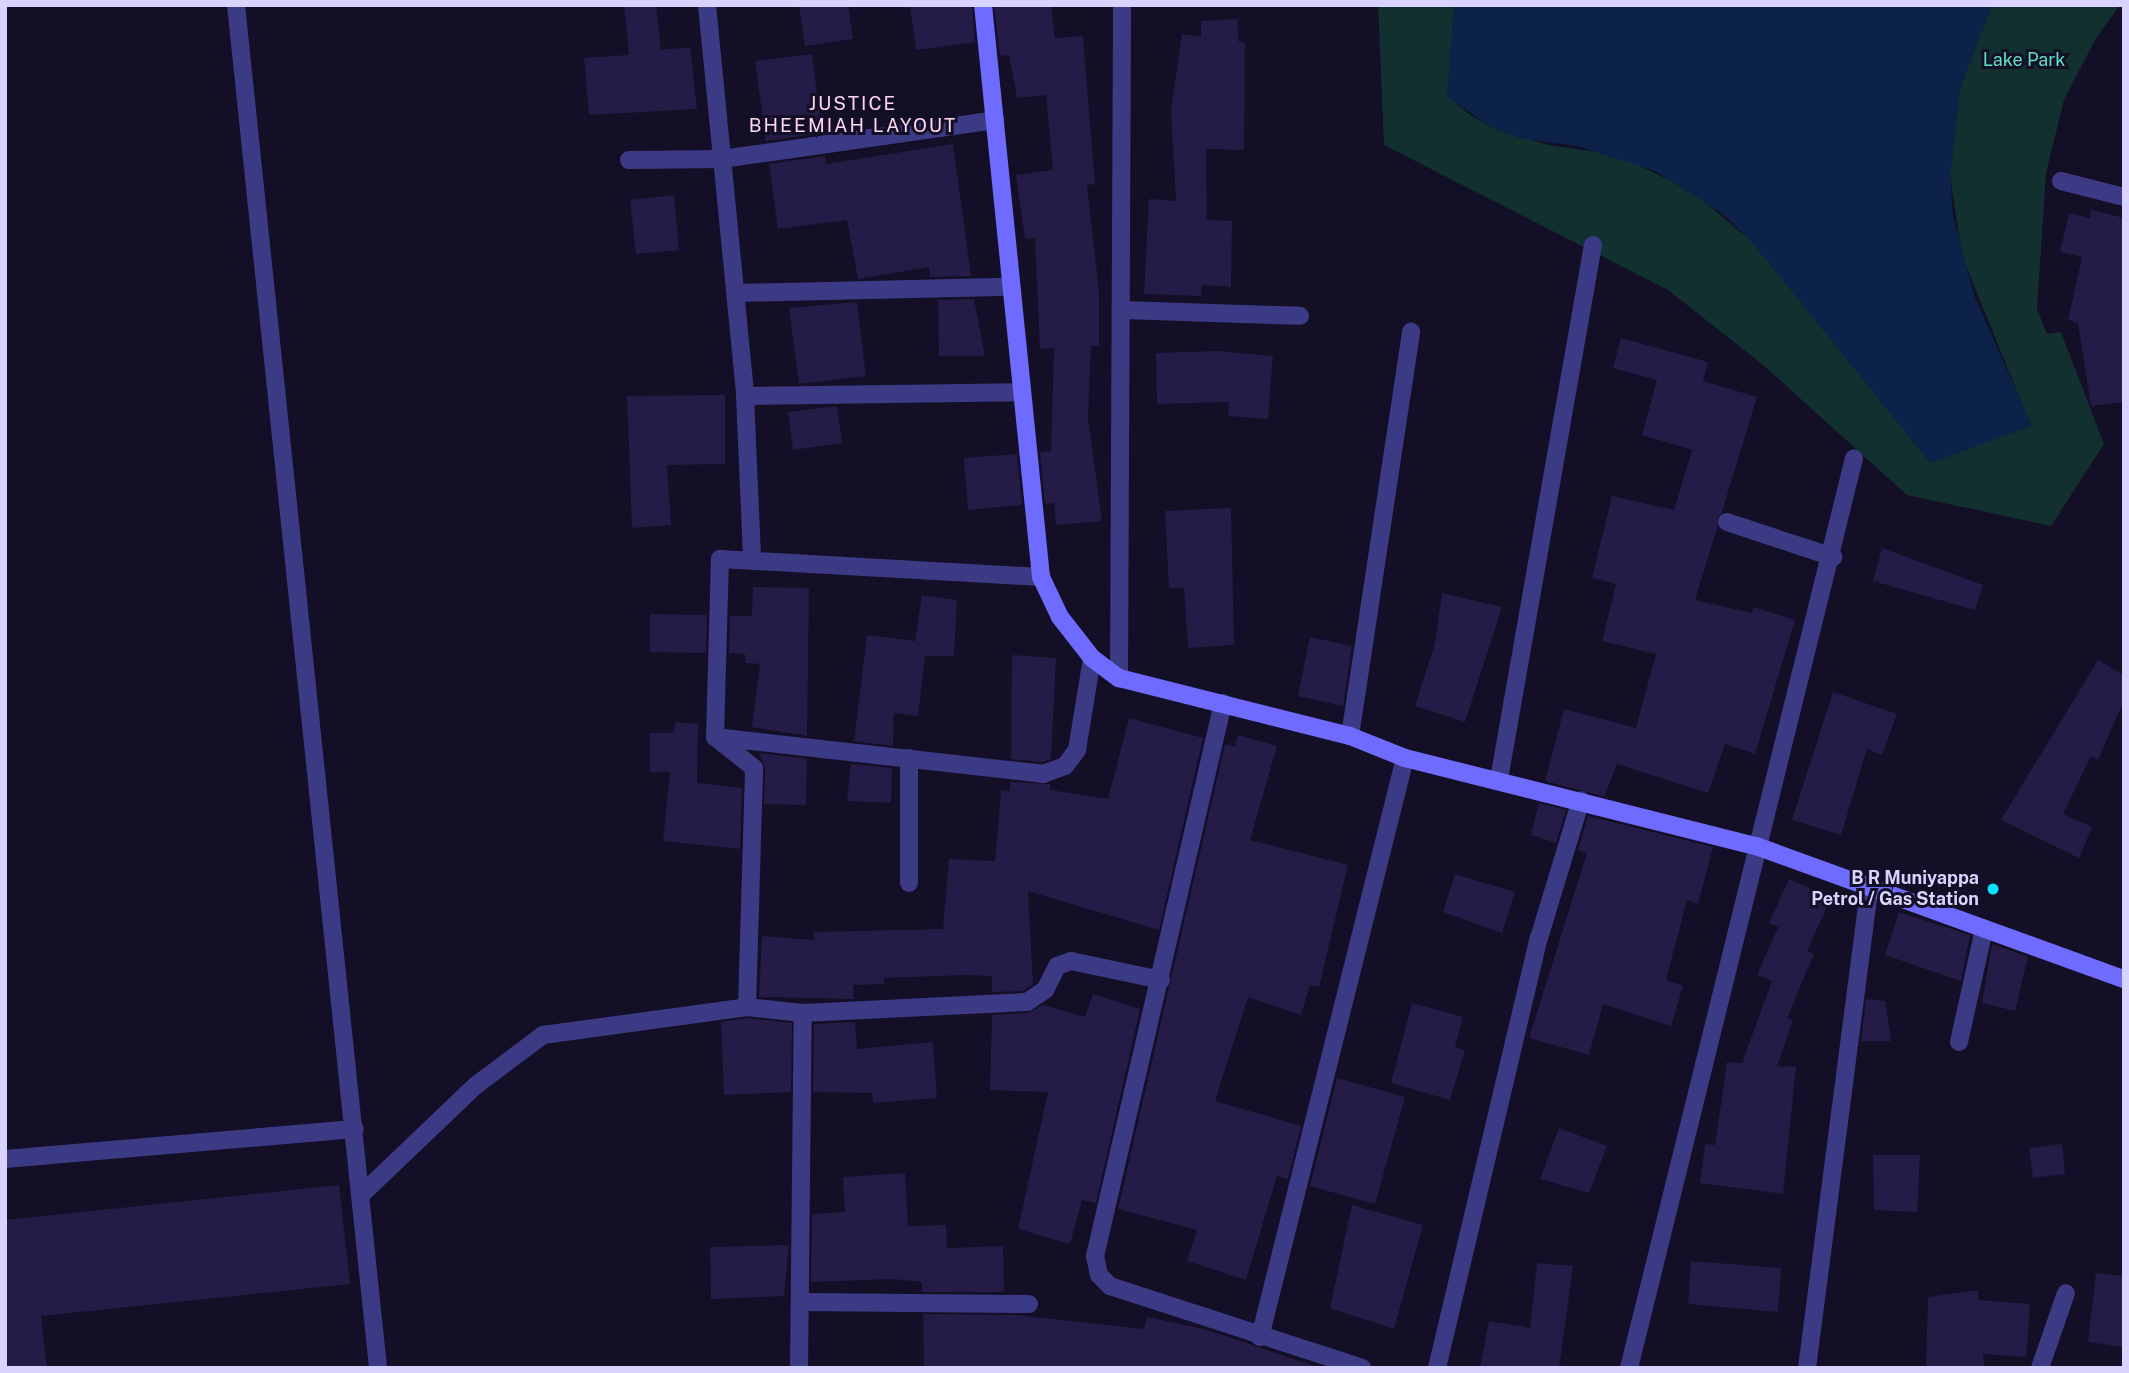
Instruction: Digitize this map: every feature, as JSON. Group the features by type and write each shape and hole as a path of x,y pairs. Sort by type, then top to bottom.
{"street":[{"path":"236,5 362,1194 378,1368"},
{"path":"707,5 745,396 752,557"},
{"path":"983,5 1018,391 1041,577 1060,617 1092,658 1119,678 1350,736 1405,758 1499,779 1756,846 2124,979"},
{"path":"1119,678 1123,310 1122,5"},
{"path":"629,160 722,159 995,120"},
{"path":"2061,181 2124,197"},
{"path":"1499,779 1593,245"},
{"path":"736,293 1009,287"},
{"path":"1123,310 1300,316"},
{"path":"1350,736 1411,332"},
{"path":"745,396 1018,391"},
{"path":"1629,1368 1756,846 1833,558 1854,458"},
{"path":"1727,522 1833,558"},
{"path":"715,737 720,559 752,557 1041,577"},
{"path":"715,737 1043,774 1065,766 1077,750 1092,658"},
{"path":"1223,703 1161,980 1103,1212 1095,1256 1098,1275 1110,1286 1362,1368"},
{"path":"715,737 754,768 747,1007"},
{"path":"908,758 909,883"},
{"path":"1260,1336 1405,758"},
{"path":"1437,1368 1539,938 1581,800"},
{"path":"1807,1368 1869,888"},
{"path":"1959,1042 1984,929"},
{"path":"362,1194 475,1086 542,1035 747,1007 803,1013 1027,1002 1045,990 1057,966 1071,961 1161,980"},
{"path":"799,1368 803,1013"},
{"path":"5,1159 355,1129"},
{"path":"2040,1368 2066,1293"},
{"path":"801,1303 1029,1304"}],"green space":[{"name":"Lake Park","path":"1378,5 1454,5 1448,97 1469,114 1493,128 1548,145 1617,155 1692,191 1751,241 2031,426 1962,256 1950,175 1960,88 1992,5 2120,5 2096,38 2064,100 2046,173 2037,309 2047,334 2061,332 2104,444 2051,526 1907,495 1763,365 1668,290 1384,145"}],"water":[{"path":"1454,5 1992,5 1960,88 1950,175 1953,216 1974,295 2032,426 1930,463 1751,241 1723,214 1655,171 1577,146 1519,138 1493,128 1447,97"}],"building":[{"path":"624,5 656,5 661,50 690,47 697,109 589,115 584,58 629,55"},
{"path":"799,5 848,5 853,39 805,46"},
{"path":"910,5 972,5 975,42 916,50"},
{"path":"994,5 1051,5 1055,38 1083,36 1095,184 1087,185 1099,291 1099,346 1091,346 1088,418 1102,521 1056,525 1054,503 1045,504 1040,452 1051,451 1054,348 1040,349 1035,238 1025,239 1016,175 1053,170 1046,95 1017,98 1009,55 1000,56"},
{"path":"1237,19 1239,42 1245,43 1244,150 1206,149 1207,220 1232,221 1231,287 1202,285 1201,296 1144,294 1149,199 1176,201 1171,110 1182,34 1201,37 1201,21"},
{"path":"812,54 822,133 766,141 755,61"},
{"path":"953,144 971,276 930,277 929,267 858,279 847,220 778,229 769,164 825,156 826,164"},
{"path":"674,195 679,250 636,254 630,200"},
{"path":"2091,210 2124,218 2124,402 2091,406 2078,323 2068,320 2082,257 2060,252 2069,213 2090,218"},
{"path":"974,299 985,356 939,356 938,300"},
{"path":"857,302 866,376 799,384 789,308"},
{"path":"1621,338 1708,362 1703,381 1757,397 1695,600 1752,613 1753,607 1795,620 1755,754 1725,744 1708,793 1617,764 1605,795 1610,798 1545,781 1564,709 1636,728 1656,654 1602,641 1616,584 1592,578 1612,496 1674,510 1692,450 1642,435 1657,380 1613,368"},
{"path":"1217,351 1273,356 1268,419 1228,416 1229,402 1157,404 1156,353"},
{"path":"725,395 725,464 667,465 671,525 632,528 627,396"},
{"path":"837,406 842,443 793,450 788,412"},
{"path":"1017,454 1022,505 968,510 964,458"},
{"path":"1231,508 1234,645 1188,648 1184,588 1169,588 1165,511"},
{"path":"1882,548 1983,585 1975,610 1873,581"},
{"path":"753,587 809,588 807,736 752,727 760,664 745,663 745,654 729,653 730,616 752,616"},
{"path":"1442,593 1502,607 1465,722 1415,706 1435,643"},
{"path":"922,595 957,600 954,656 925,656 918,716 894,713 893,746 854,741 867,635 915,641"},
{"path":"650,614 707,615 706,653 650,652"},
{"path":"1310,637 1352,646 1343,706 1298,696"},
{"path":"1012,655 1056,658 1051,759 1042,762 1011,759"},
{"path":"2098,660 2124,675 2124,700 2098,760 2091,756 2063,814 2092,827 2079,858 2001,820"},
{"path":"1833,692 1897,714 1882,755 1867,749 1841,835 1792,820"},
{"path":"1129,718 1203,738 1159,930 1028,891 1033,984 1023,991 992,992 992,976 966,975 884,978 884,984 853,985 854,999 759,997 762,936 814,940 814,932 943,929 949,859 995,861 1001,790 1010,791 1010,782 1050,784 1050,790 1108,799"},
{"path":"675,722 698,724 697,783 742,788 740,849 663,841 670,772 650,772 650,733 674,733"},
{"path":"1238,735 1277,746 1250,840 1348,865 1319,987 1310,985 1301,1015 1248,997 1215,1101 1301,1126 1288,1179 1277,1176 1246,1280 1187,1261 1197,1230 1118,1209 1225,744 1235,747"},
{"path":"759,753 807,759 806,805 764,804 765,768"},
{"path":"851,764 892,768 891,803 847,801"},
{"path":"1539,803 1566,810 1556,843 1531,835"},
{"path":"1588,816 1713,847 1698,904 1687,900 1666,980 1683,986 1671,1026 1603,1004 1589,1055 1529,1038 1587,853 1578,850"},
{"path":"1455,874 1515,892 1502,933 1443,912"},
{"path":"1789,879 1831,898 1807,951 1814,954 1787,1018 1793,1020 1777,1066 1796,1067 1783,1194 1700,1183 1705,1144 1715,1145 1727,1062 1742,1063 1772,981 1757,975 1778,927 1769,923"},
{"path":"1899,912 1970,935 1961,981 1885,955"},
{"path":"1992,944 2028,957 2015,1011 1982,1003"},
{"path":"1093,994 1140,1009 1096,1203 1082,1200 1070,1244 1018,1229 1048,1092 990,1090 992,1015 1028,1013 1043,1005 1085,1017"},
{"path":"1866,999 1885,1001 1891,1041 1861,1041"},
{"path":"1412,1003 1463,1017 1455,1047 1465,1050 1450,1100 1391,1083"},
{"path":"747,1018 792,1023 791,1092 724,1095 721,1022"},
{"path":"855,1022 857,1049 933,1042 937,1098 873,1103 872,1093 813,1092 814,1024"},
{"path":"1337,1078 1405,1097 1375,1204 1310,1186"},
{"path":"1559,1128 1607,1146 1589,1193 1540,1179"},
{"path":"2062,1144 2065,1174 2033,1178 2029,1148"},
{"path":"1873,1155 1920,1155 1917,1212 1874,1210"},
{"path":"905,1173 908,1226 946,1225 947,1248 1003,1246 1004,1292 922,1292 922,1282 893,1279 811,1282 812,1214 845,1212 843,1177"},
{"path":"339,1185 350,1284 41,1316 47,1368 5,1368 5,1220"},
{"path":"1352,1205 1423,1225 1394,1329 1330,1308"},
{"path":"789,1245 784,1296 711,1299 710,1247"},
{"path":"1691,1261 1781,1268 1778,1312 1688,1304"},
{"path":"1537,1263 1573,1266 1559,1368 1480,1368 1489,1321 1530,1328"},
{"path":"2096,1273 2124,1276 2124,1347 2088,1342"},
{"path":"1978,1290 1979,1300 2030,1304 2026,1357 1983,1354 1984,1366 1926,1368 1928,1297"},
{"path":"923,1314 1016,1315 1144,1329 1147,1317 1208,1330 1319,1368 924,1368"}],"place":[{"name":"B R Muniyappa Petrol / Gas Station","path":"1993,889"}],"district":[{"name":"JUSTICE BHEEMIAH LAYOUT","path":"853,115"}]}
